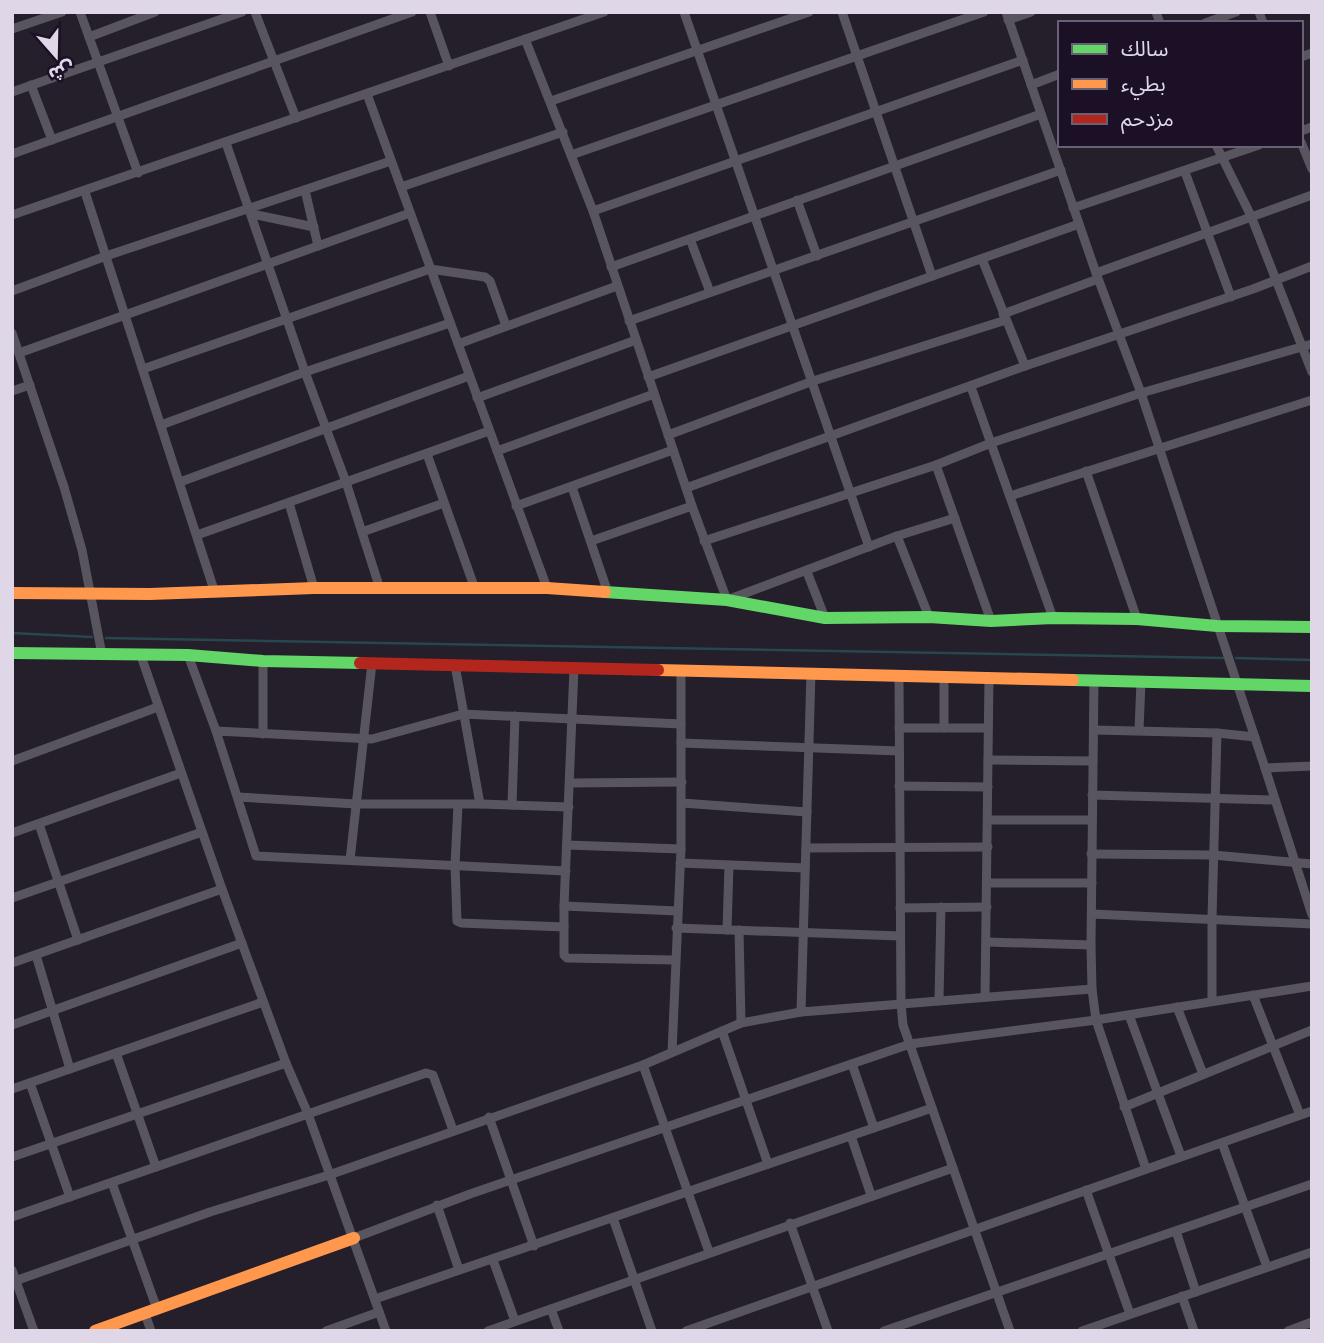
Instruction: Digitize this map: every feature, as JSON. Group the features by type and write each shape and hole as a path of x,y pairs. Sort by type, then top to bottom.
{"street":[{"path":"12,29 62,12"},
{"path":"80,12 138,173"},
{"path":"89,37 155,12"},
{"path":"12,92 242,12"},
{"path":"255,12 296,118"},
{"path":"12,154 412,12"},
{"path":"429,12 449,66"},
{"path":"12,215 604,12"},
{"path":"684,12 869,547"},
{"path":"551,101 809,12"},
{"path":"842,12 932,276"},
{"path":"571,155 984,12"},
{"path":"1031,12 1007,16 1041,114 1055,140 1073,208 1141,393 1312,915"},
{"path":"1211,21 1236,12"},
{"path":"525,39 593,211 704,541 727,600"},
{"path":"593,211 1023,60"},
{"path":"1031,85 1058,75"},
{"path":"31,85 52,140"},
{"path":"367,94 547,588"},
{"path":"611,267 1041,114"},
{"path":"401,187 563,132"},
{"path":"226,143 346,482 380,589"},
{"path":"1217,147 1251,216 1312,372"},
{"path":"1073,208 1253,147"},
{"path":"1303,147 1312,169"},
{"path":"12,291 106,256 251,211 391,161"},
{"path":"629,321 1061,170"},
{"path":"1185,172 1231,297"},
{"path":"305,190 318,246"},
{"path":"85,192 215,593"},
{"path":"668,435 813,381 1005,317 1097,276 1312,195"},
{"path":"797,200 817,256"},
{"path":"251,211 314,227"},
{"path":"19,353 410,213"},
{"path":"648,377 1079,224"},
{"path":"690,239 710,292"},
{"path":"982,259 1025,366"},
{"path":"686,488 1025,366 1231,297 1312,266"},
{"path":"143,369 430,269 485,277 489,281 506,326"},
{"path":"458,344 617,286"},
{"path":"161,425 450,323"},
{"path":"12,333 64,487 92,593 102,655"},
{"path":"477,398 636,340"},
{"path":"704,541 1141,393 1312,344"},
{"path":"180,481 469,376"},
{"path":"12,391 30,385"},
{"path":"971,387 1053,618"},
{"path":"497,451 654,394"},
{"path":"1010,496 1312,400"},
{"path":"197,535 489,431"},
{"path":"516,506 673,450"},
{"path":"427,454 475,589"},
{"path":"936,464 991,621"},
{"path":"1086,471 1137,620"},
{"path":"572,487 608,593"},
{"path":"289,503 314,588"},
{"path":"362,532 444,503"},
{"path":"591,541 692,506"},
{"path":"727,600 898,536 955,518"},
{"path":"898,536 929,617"},
{"path":"807,572 825,618"},
{"path":"12,593 215,593 314,588 547,588 727,600 825,618 929,617 991,621 1053,618 1217,626 1312,627"},
{"path":"12,653 188,655 263,661 1312,686"},
{"path":"188,655 216,731 256,856 566,871"},
{"path":"141,656 263,1002 308,1114 386,1331"},
{"path":"263,661 263,734"},
{"path":"350,860 372,663"},
{"path":"455,665 480,804"},
{"path":"575,668 564,955 567,958 674,960"},
{"path":"672,1052 681,849 681,671"},
{"path":"801,1012 811,673"},
{"path":"899,676 903,1026 1010,1331"},
{"path":"944,677 944,728"},
{"path":"985,997 989,677"},
{"path":"1094,680 1092,989 1096,1020 1146,1169"},
{"path":"1139,730 1141,681"},
{"path":"13,759 158,707"},
{"path":"216,731 365,739 378,738 463,714 681,724"},
{"path":"512,805 515,716"},
{"path":"899,728 988,728"},
{"path":"1094,730 1217,733 1255,737"},
{"path":"1212,1001 1217,733"},
{"path":"681,743 899,751"},
{"path":"988,760 1093,761"},
{"path":"1265,768 1312,766"},
{"path":"12,832 181,773"},
{"path":"569,783 682,782"},
{"path":"899,786 988,787"},
{"path":"1092,795 1275,800"},
{"path":"238,797 356,804 569,807"},
{"path":"682,803 807,811"},
{"path":"458,805 455,865 457,921 564,927"},
{"path":"988,820 1092,820"},
{"path":"39,824 78,940"},
{"path":"12,898 202,832"},
{"path":"567,845 681,849"},
{"path":"806,848 988,847"},
{"path":"1091,854 1213,855 1312,864"},
{"path":"680,863 805,868"},
{"path":"727,930 729,865"},
{"path":"987,883 1092,883"},
{"path":"12,963 222,889"},
{"path":"564,906 677,911"},
{"path":"939,1000 941,907"},
{"path":"900,908 987,907"},
{"path":"1092,914 1312,924"},
{"path":"676,928 900,936"},
{"path":"739,930 741,1023"},
{"path":"986,942 1091,945"},
{"path":"12,1025 242,943"},
{"path":"36,955 71,1069"},
{"path":"95,1331 437,1206 910,1044 1096,1020 1312,986"},
{"path":"14,1281 643,1065 741,1023 801,1012 1092,989"},
{"path":"1253,995 1300,1115"},
{"path":"12,1089 263,1002"},
{"path":"1177,1007 1203,1074"},
{"path":"1129,1015 1181,1156"},
{"path":"1124,1107 1312,1030"},
{"path":"722,1031 768,1164"},
{"path":"116,1053 156,1167"},
{"path":"12,1157 286,1063"},
{"path":"852,1064 874,1128"},
{"path":"643,1065 709,1252"},
{"path":"12,1217 430,1073 453,1130"},
{"path":"30,1083 71,1197"},
{"path":"375,1299 932,1108"},
{"path":"686,1331 1312,1111"},
{"path":"489,1118 534,1246"},
{"path":"851,1136 871,1195"},
{"path":"1222,1143 1267,1267"},
{"path":"488,1331 953,1168"},
{"path":"112,1183 151,1312 151,1331"},
{"path":"884,1331 1312,1184"},
{"path":"1086,1190 1130,1314"},
{"path":"437,1206 459,1270"},
{"path":"612,1218 652,1331"},
{"path":"790,1223 828,1331"},
{"path":"1176,1230 1196,1292"},
{"path":"1082,1331 1312,1252"},
{"path":"493,1260 515,1321"},
{"path":"12,1270 34,1331"},
{"path":"1182,1296 1194,1331"},
{"path":"551,1309 559,1331"},
{"path":"326,1331 379,1312"},
{"path":"1287,1331 1312,1322"}],"waterway":[{"path":"12,633 92,637"},
{"path":"106,638 1223,658"},
{"path":"1236,658 1312,660"}],"traffic: fast":[{"path":"605,592 727,600 825,618 929,617 991,621 1053,618 1137,619 1217,626 1312,627"},
{"path":"12,653 188,655 263,661 360,663"},
{"path":"1073,680 1312,686"}],"traffic: slow":[{"path":"12,593 150,594 314,588 547,588 605,592"},
{"path":"658,670 1073,680"},
{"path":"95,1331 354,1238"}],"traffic: jam":[{"path":"360,663 658,670"}]}
